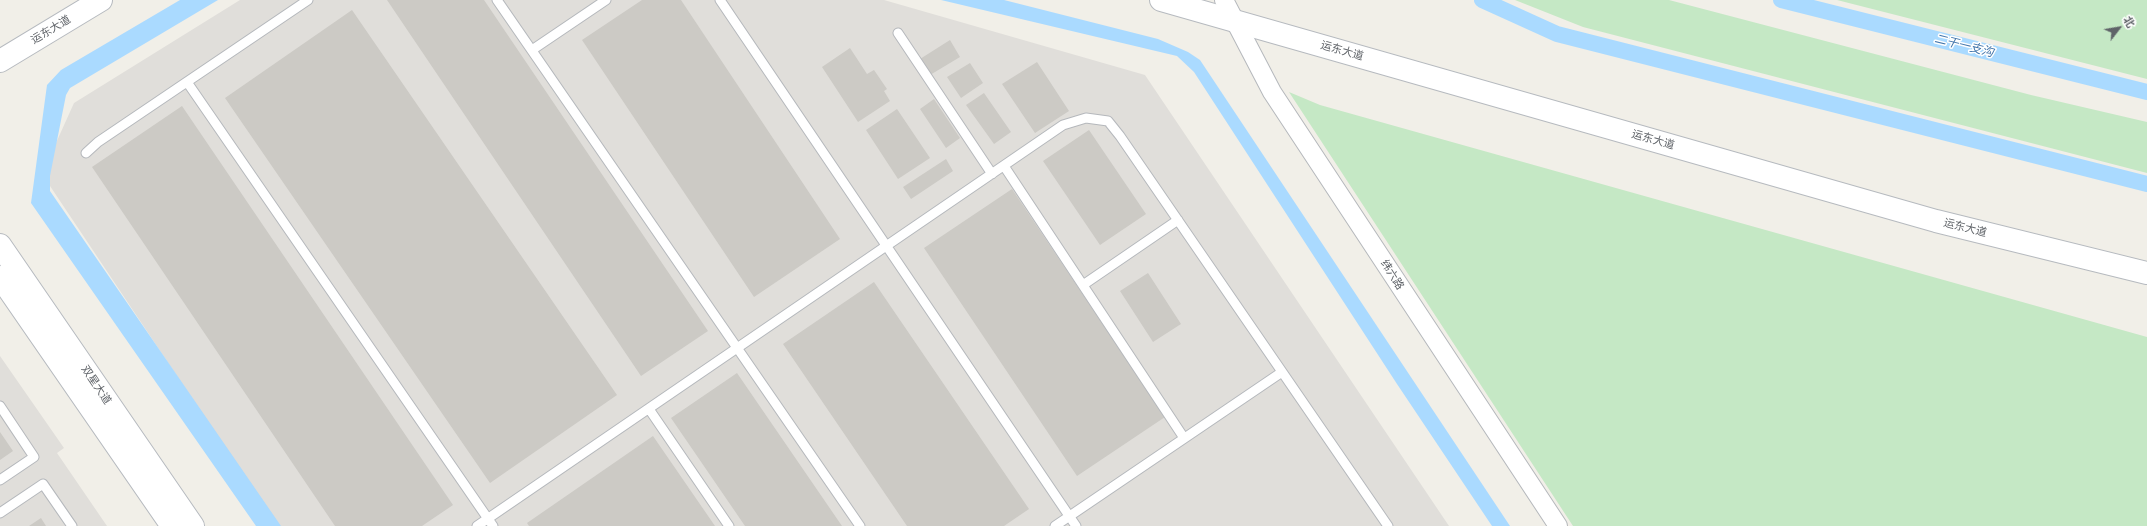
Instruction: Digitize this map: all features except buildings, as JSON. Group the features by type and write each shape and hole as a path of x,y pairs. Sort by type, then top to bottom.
{"street":[{"name":"运东大道","path":"0,61 101,0"},
{"name":"运东大道","path":"1161,0 1936,220 2147,273"},
{"name":"纬六路","path":"1224,0 1272,92 1558,526"},
{"name":"双星大道","path":"0,245 193,526"},
{"name":"双星大道","path":"0,277 172,526"}],"lane":[{"path":"86,153 98,142 308,0"},
{"path":"497,0 860,526"},
{"path":"532,50 606,0"},
{"path":"720,0 1076,526"},
{"path":"898,33 992,174"},
{"path":"187,82 490,522"},
{"path":"477,526 490,522 737,348 1063,125 1086,118 1108,121 1178,220 1388,526"},
{"path":"1004,166 1184,438"},
{"path":"1083,284 1178,220"},
{"path":"1055,526 1282,372"},
{"path":"0,406 34,457 0,480"},
{"path":"649,409 729,526"},
{"path":"0,513 43,484 72,526"}],"shaded area":[{"path":"240,0 884,0 1145,75 1449,526 277,526 42,174 74,103"},
{"path":"0,356 64,448 57,453 107,526 0,526"}],"green space":[{"path":"1515,0 1669,0 2031,95 2147,122 2147,173 1583,27"},
{"path":"1837,0 2147,0 2147,79"},
{"path":"1289,92 1320,105 2147,337 2147,526 1573,526"}],"water":[{"path":"180,0 218,0 70,88 66,95 50,176 50,191 281,526 256,526 31,203 47,85 61,70"},
{"path":"941,0 1004,0 1158,39 1188,52 1200,60 1510,526 1492,526 1397,384 1194,72 1177,56"}],"waterway":[{"path":"1482,0 1557,34 2147,184"},
{"name":"二干一支沟","path":"1781,0 2147,92"}]}
